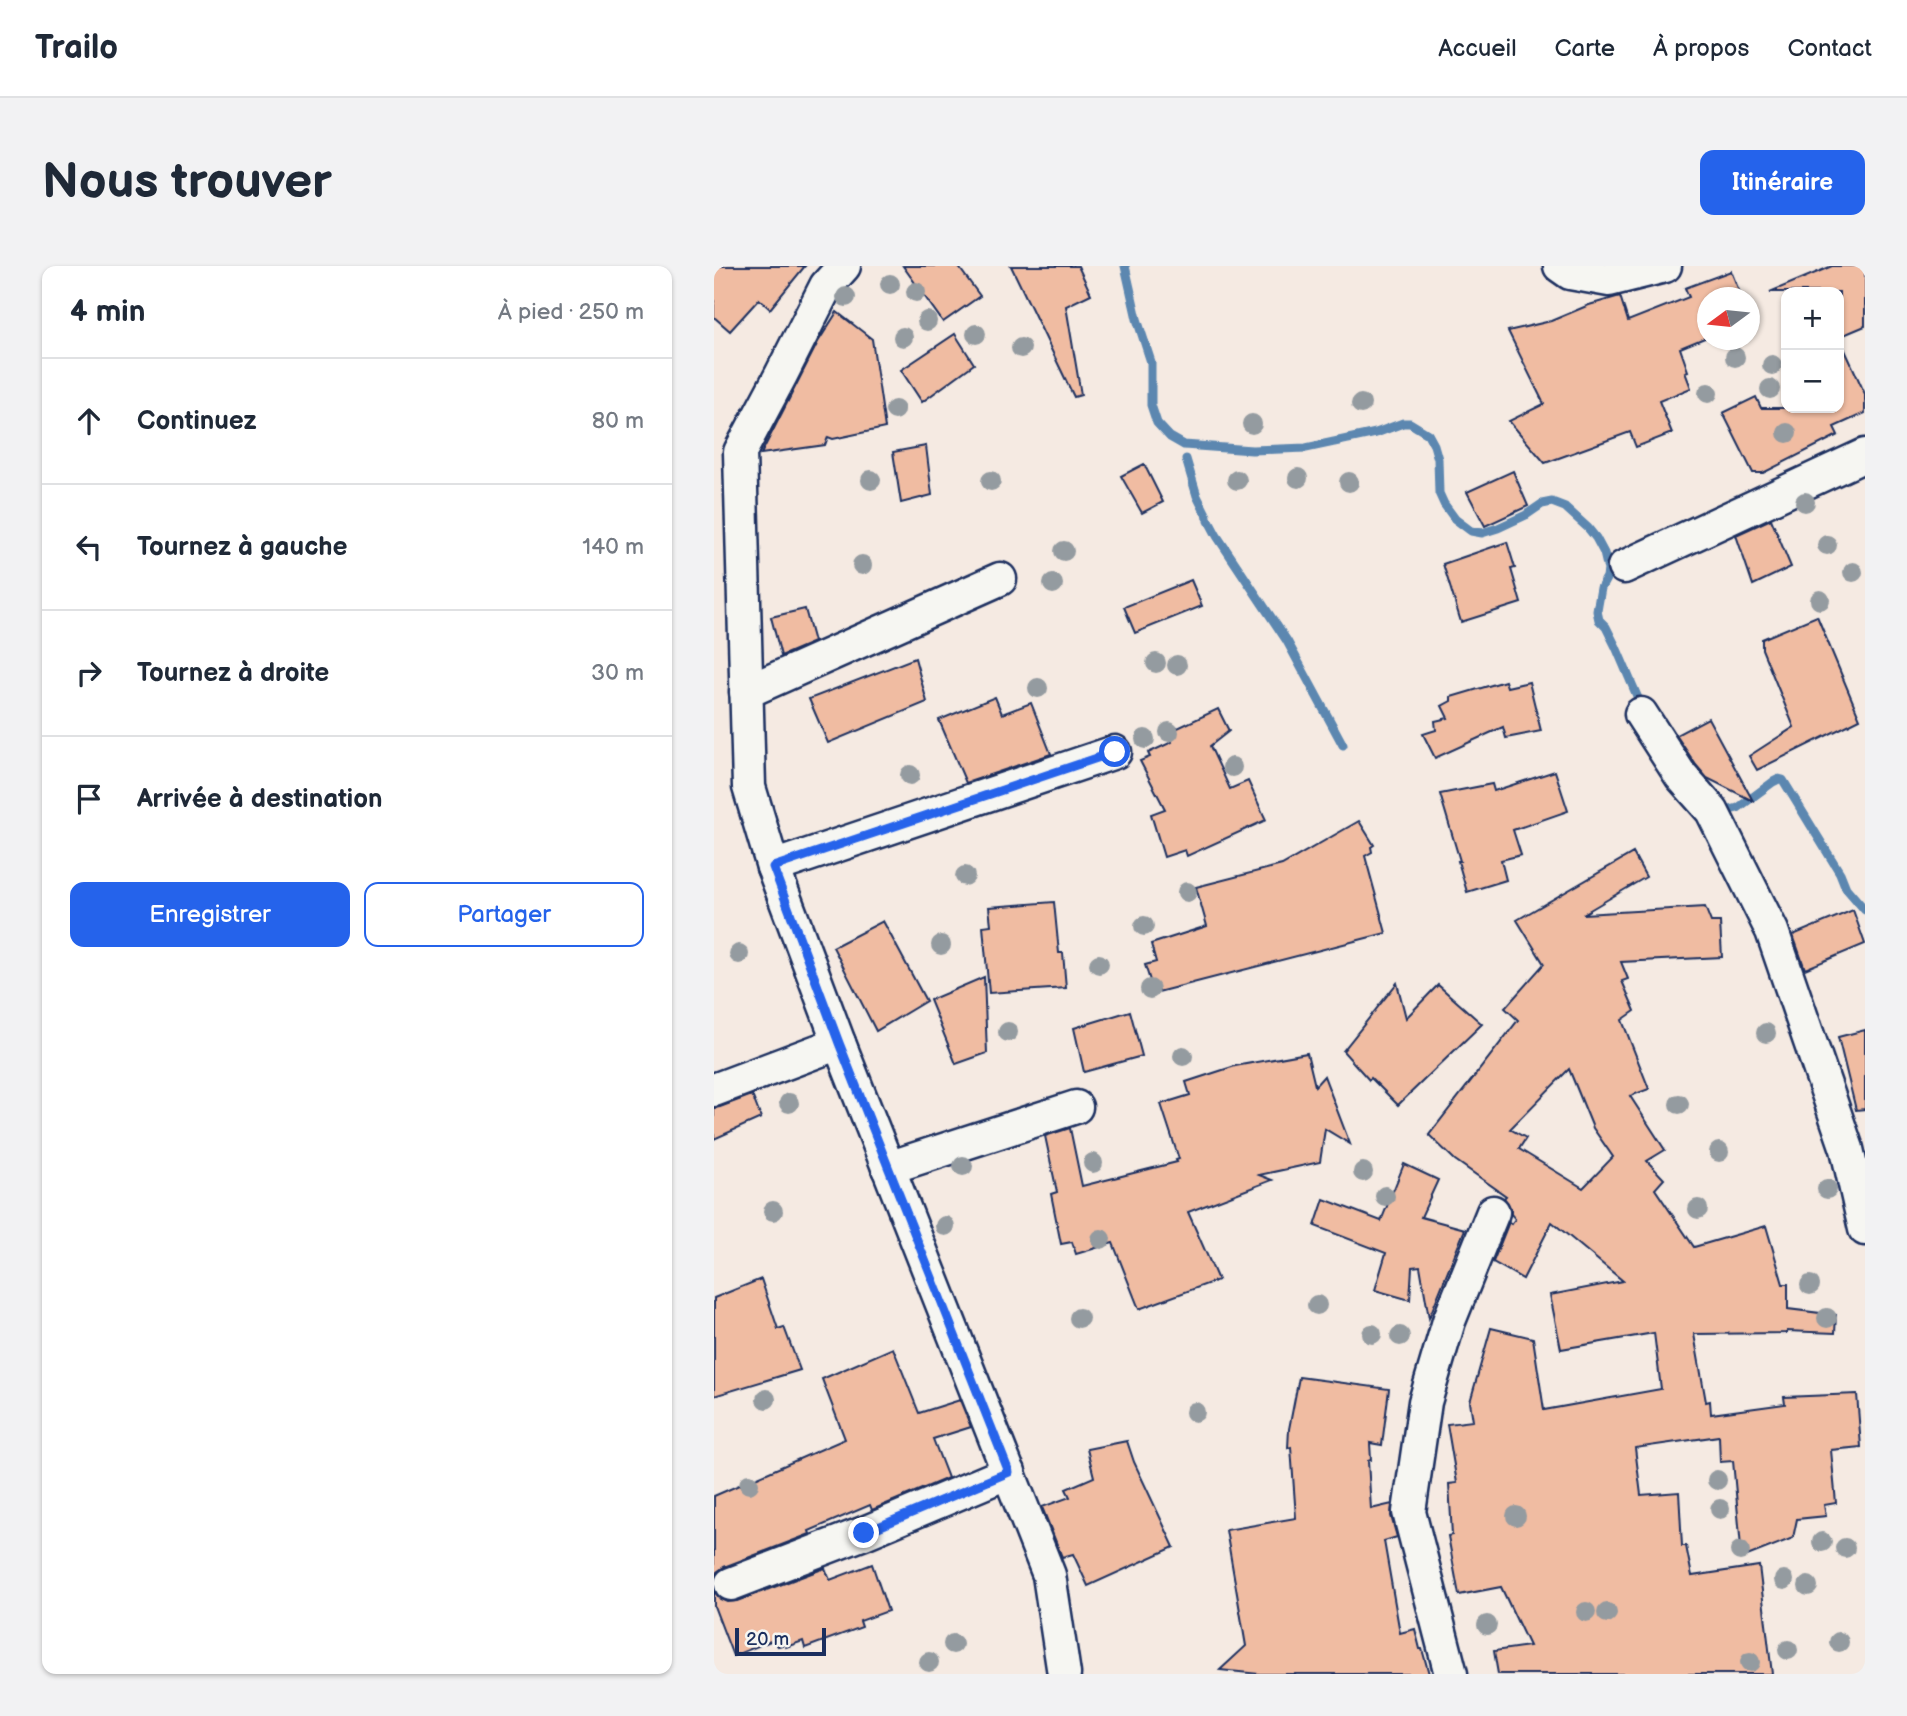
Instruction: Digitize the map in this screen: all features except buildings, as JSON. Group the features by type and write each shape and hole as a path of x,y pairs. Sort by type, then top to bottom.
{"street":[{"path":"844,266 827,286 781,375 727,453 746,692 749,787 773,867 839,1043 1049,1575 1064,1674"},
{"path":"1560,266 1570,273 1609,280 1665,266"},
{"path":"1624,567 1865,455"},
{"path":"746,692 1000,579"},
{"path":"1641,714 1681,776 1712,811 1772,931 1847,1149 1865,1229"},
{"path":"773,867 1115,752"},
{"path":"714,1090 839,1043"},
{"path":"888,1167 1076,1107"},
{"path":"1451,1674 1409,1512 1425,1402 1449,1321 1493,1212"},
{"path":"731,1584 864,1533 1009,1472"}],"waterway":[{"path":"1125,266 1137,319 1151,362 1151,405 1157,423 1170,437 1184,445 1252,450 1306,448 1410,423 1428,434 1438,459 1439,493 1455,519 1471,531 1482,533 1498,528 1542,504 1552,502 1565,507 1588,528 1604,553 1608,570 1601,588 1597,611 1599,620 1606,627 1616,647 1643,710"},
{"path":"1186,459 1197,496 1207,516"},
{"path":"1209,521 1287,641 1343,745"},
{"path":"1719,808 1738,808 1773,782 1783,780 1840,873 1846,888 1865,910"}],"route":[{"path":"864,1533 1009,1472 839,1043 773,867 1115,752"}]}
